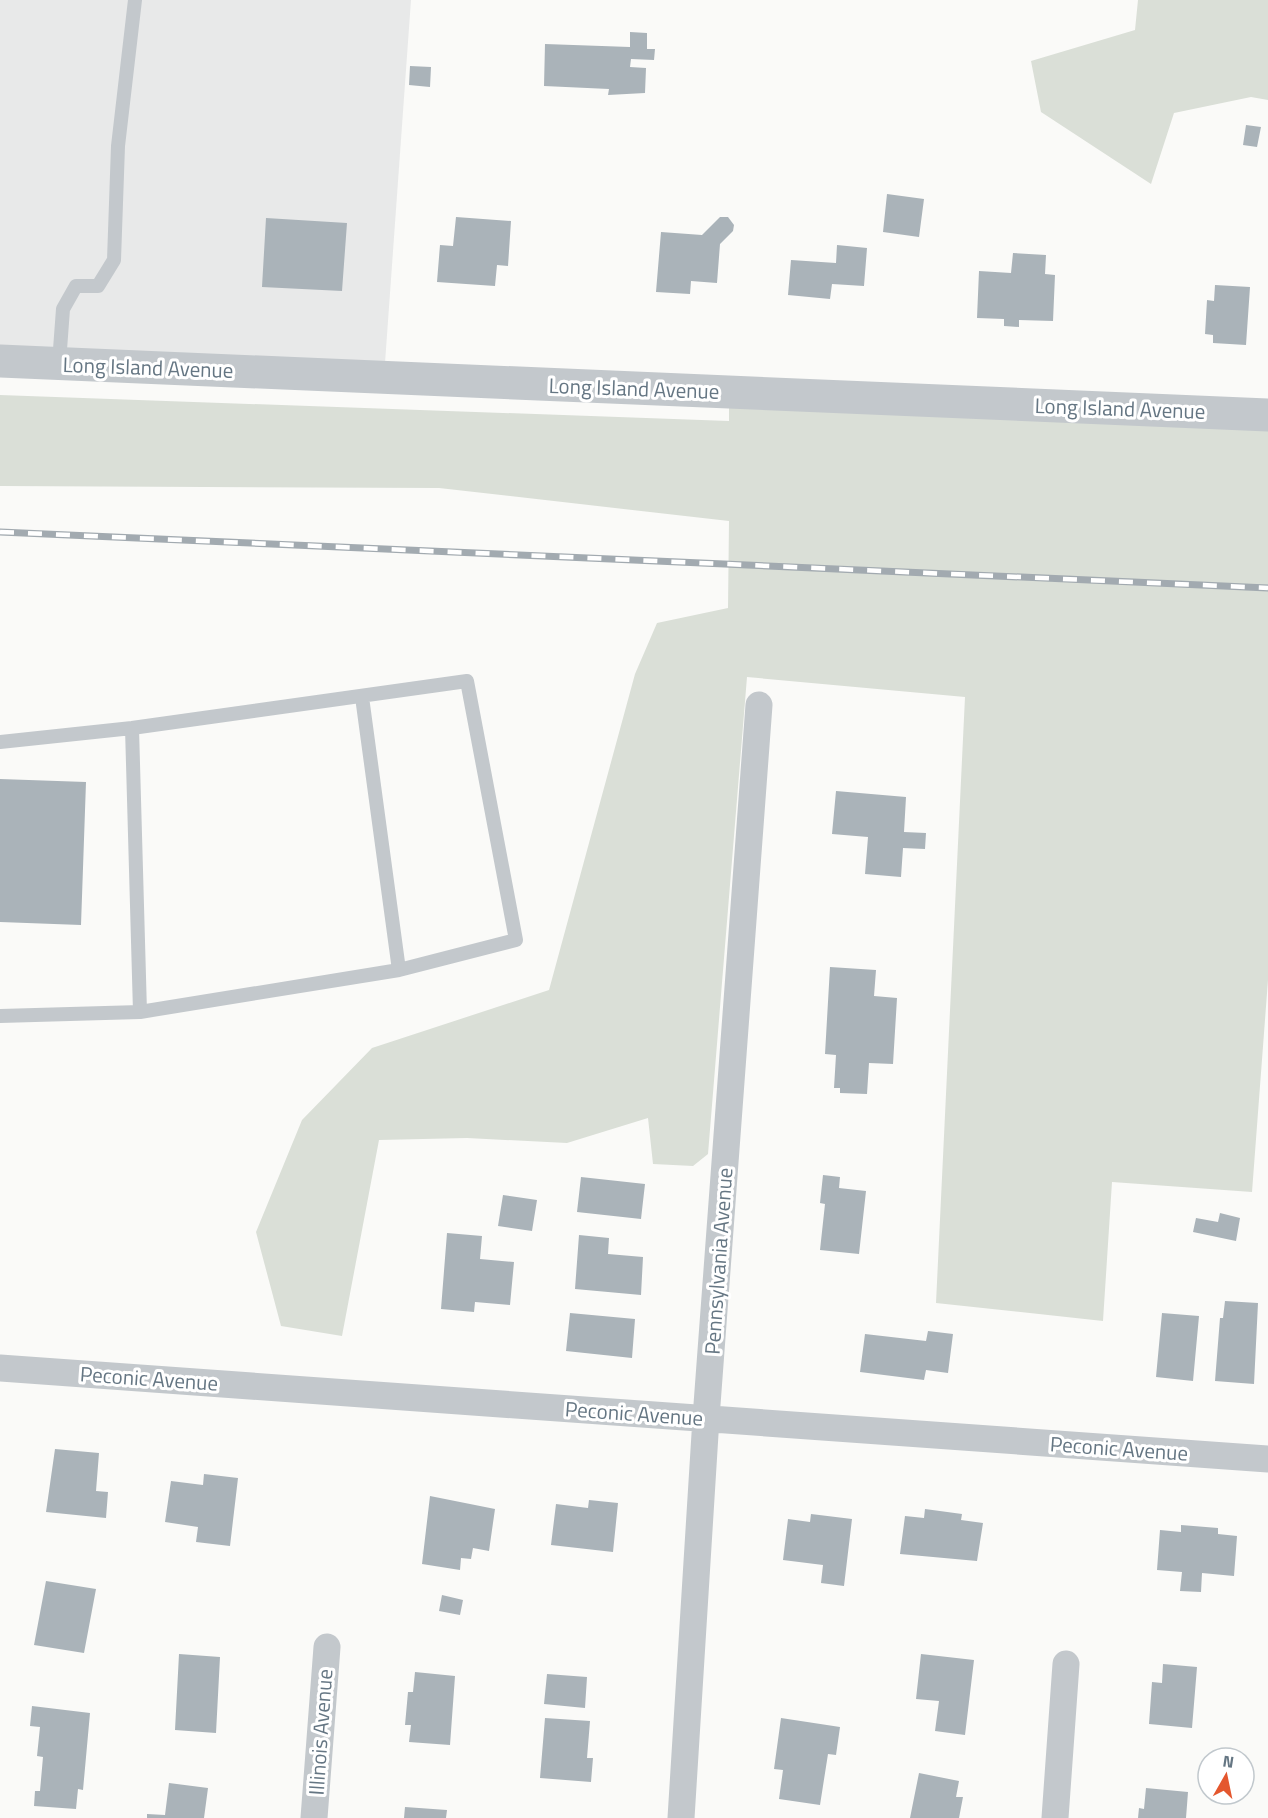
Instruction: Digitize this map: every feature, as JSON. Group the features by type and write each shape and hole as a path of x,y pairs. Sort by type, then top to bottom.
{"street":[{"name":"Long Island Avenue","path":"0,361 1268,415"},
{"name":"Pennsylvania Avenue","path":"681,1818 706,1418 759,705"},
{"name":"Peconic Avenue","path":"0,1368 1268,1459"},
{"name":"Illinois Avenue","path":"314,1818 327,1647"},
{"path":"1054,1818 1066,1664"}],"lane":[{"path":"59,363 63,309 76,286 98,286 114,260 118,146 135,0"},
{"path":"0,742 132,728 467,681 516,940 399,970 140,1012 0,1016"},
{"path":"362,697 399,970"},
{"path":"132,728 140,1012"}],"shaded area":[{"path":"0,0 411,0 384,377 0,361"},
{"path":"1138,0 1268,0 1268,100 1251,97 1174,113 1151,184 1041,112 1031,61 1135,30"},
{"path":"729,392 1268,415 1268,980 1252,1192 1112,1182 1103,1321 936,1303 965,697 747,677 708,1154 693,1166 653,1164 648,1118 567,1143 467,1138 379,1140 342,1336 281,1326 256,1232 302,1120 372,1048 549,990 635,674 657,623 728,608 729,521 439,488 0,486 0,395 729,421"}],"building":[{"path":"630,32 647,33 647,49 655,49 654,60 631,59 630,67 646,68 645,93 608,95 609,89 544,86 545,44 630,47"},
{"path":"410,66 431,67 430,87 409,85"},
{"path":"1246,125 1261,127 1257,147 1243,145"},
{"path":"887,194 924,199 919,237 883,232"},
{"path":"456,217 511,221 508,266 497,265 495,286 437,282 440,245 453,246"},
{"path":"720,217 728,217 734,225 733,231 720,244 717,283 691,281 690,294 656,292 661,232 702,235"},
{"path":"266,218 347,223 342,291 262,287"},
{"path":"837,245 867,248 864,286 832,284 830,299 788,295 791,260 836,263"},
{"path":"1013,253 1046,255 1045,274 1055,275 1053,321 1019,320 1019,327 1004,326 1004,319 977,318 979,271 1011,273"},
{"path":"1215,285 1250,287 1246,345 1213,343 1213,335 1205,334 1207,300 1214,301"},
{"path":"0,779 86,782 81,925 0,922"},
{"path":"836,791 906,797 904,832 926,833 925,849 903,848 901,877 865,874 868,837 832,834"},
{"path":"830,967 876,970 874,996 897,998 893,1064 869,1063 867,1094 840,1093 840,1088 834,1088 836,1055 825,1054"},
{"path":"823,1175 840,1177 839,1188 866,1191 859,1254 820,1250 825,1204 820,1203"},
{"path":"581,1177 645,1184 641,1219 577,1212"},
{"path":"503,1195 537,1200 532,1231 498,1226"},
{"path":"1220,1213 1240,1218 1236,1241 1193,1232 1196,1218 1218,1222"},
{"path":"447,1233 482,1236 480,1259 514,1262 510,1305 475,1302 474,1312 441,1309"},
{"path":"579,1235 609,1238 608,1254 643,1257 641,1295 575,1289"},
{"path":"1225,1301 1258,1303 1254,1384 1215,1381 1220,1318 1223,1318"},
{"path":"570,1313 635,1319 632,1358 566,1351"},
{"path":"1162,1313 1199,1316 1193,1381 1156,1377"},
{"path":"928,1331 953,1334 948,1373 926,1370 924,1380 860,1372 865,1334 926,1341"},
{"path":"55,1449 99,1453 96,1491 108,1492 106,1518 46,1512"},
{"path":"204,1474 238,1478 230,1546 196,1542 198,1527 165,1522 171,1481 203,1485"},
{"path":"430,1496 495,1509 489,1551 473,1548 471,1559 461,1558 460,1570 422,1564"},
{"path":"589,1500 618,1503 613,1552 551,1545 556,1504 588,1508"},
{"path":"925,1509 962,1514 961,1520 983,1523 977,1561 900,1554 905,1516 924,1518"},
{"path":"811,1514 852,1519 844,1586 821,1583 823,1565 783,1560 788,1519 810,1522"},
{"path":"1181,1525 1218,1528 1218,1534 1237,1536 1234,1576 1202,1573 1201,1592 1180,1591 1182,1572 1157,1570 1160,1530 1181,1532"},
{"path":"46,1581 96,1589 84,1653 34,1645"},
{"path":"442,1595 463,1600 460,1615 439,1611"},
{"path":"179,1654 220,1657 216,1733 175,1730"},
{"path":"921,1654 974,1660 965,1735 935,1731 939,1701 916,1699"},
{"path":"1163,1664 1197,1667 1192,1728 1149,1724 1152,1682 1162,1683"},
{"path":"415,1672 455,1676 450,1745 409,1742 411,1725 405,1725 408,1692 413,1692"},
{"path":"547,1674 587,1677 585,1708 544,1704"},
{"path":"32,1706 90,1713 83,1790 78,1789 76,1809 34,1806 35,1791 40,1791 43,1757 37,1756 40,1727 30,1726"},
{"path":"545,1718 590,1721 587,1758 593,1758 591,1782 540,1778"},
{"path":"781,1718 840,1727 836,1755 828,1754 820,1805 779,1799 783,1770 774,1769"},
{"path":"919,1773 959,1781 956,1797 963,1797 959,1818 910,1818"},
{"path":"169,1783 208,1788 204,1818 147,1818 147,1814 165,1815"},
{"path":"1146,1788 1188,1792 1186,1818 1138,1818 1139,1808 1144,1809"},
{"path":"405,1807 447,1810 446,1818 404,1818"}],"railway":[{"path":"0,532 1268,588"}]}
